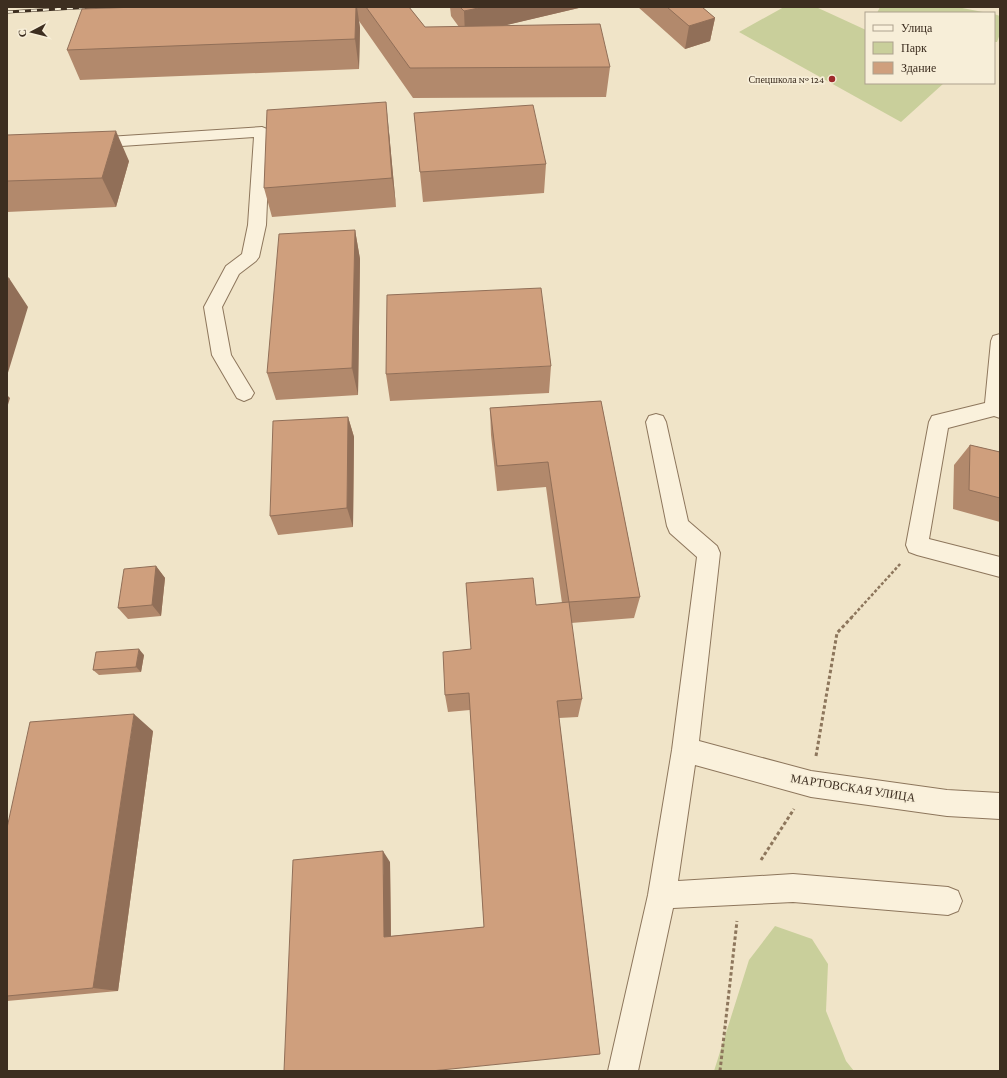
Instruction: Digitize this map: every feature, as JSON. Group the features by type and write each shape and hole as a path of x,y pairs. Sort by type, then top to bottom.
{"street":[{"path":"79,144 262,132 257,225 250,257 232,270 212,307 222,356 244,393"},
{"path":"1000,341 997,409 938,422 917,545 1000,567"},
{"path":"623,1071 662,895 685,750 709,553 678,526 656,422"},
{"name":"МАРТОВСКАЯ УЛИЦА","path":"685,750 811,784 947,803 1000,806"},
{"path":"662,895 793,888 948,901"}],"green space":[{"path":"784,7 816,7 865,30 865,84 943,84 901,122 739,32"},
{"path":"880,7 957,7 983,12 878,12"},
{"path":"995,14 1000,16 1000,34 997,42 995,42"},
{"path":"775,926 812,939 828,964 826,1011 846,1061 854,1071 714,1071 749,960"}],"building":[{"path":"137,7 356,7 355,39 67,50 82,9"},
{"path":"366,7 409,7 425,27 600,24 610,67 410,68"},
{"path":"460,7 483,7 464,11"},
{"path":"667,7 702,7 715,18 689,26"},
{"path":"386,102 392,178 264,188 267,110"},
{"path":"533,105 546,164 420,172 414,113"},
{"path":"116,131 102,178 7,181 7,135"},
{"path":"355,230 352,368 267,373 279,234"},
{"path":"541,288 551,366 386,374 387,295"},
{"path":"601,401 640,597 569,602 548,462 497,466 490,408"},
{"path":"348,417 347,508 270,516 273,421"},
{"path":"970,445 1000,452 1000,498 969,490"},
{"path":"156,566 152,605 118,608 124,569"},
{"path":"533,578 536,605 569,602 582,699 557,701 600,1054 431,1071 284,1071 293,860 383,851 384,937 484,927 469,693 445,695 443,652 471,649 466,583"},
{"path":"139,649 136,667 93,670 96,652"},
{"path":"134,714 93,988 7,996 7,828 30,722"}],"railway":[{"path":"7,12 93,7"}],"place":[{"name":"Спецшкола № 124","path":"832,79"}]}
